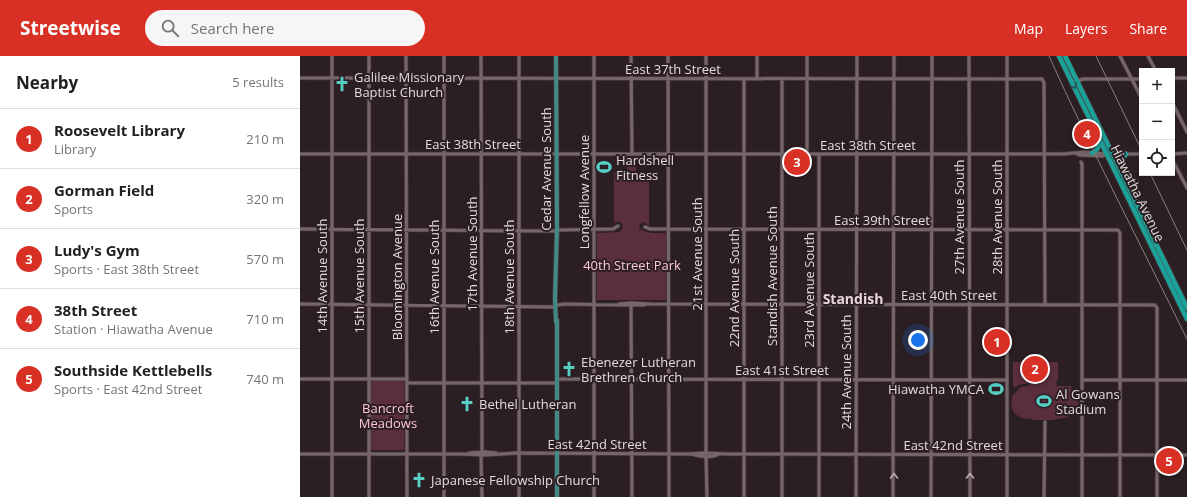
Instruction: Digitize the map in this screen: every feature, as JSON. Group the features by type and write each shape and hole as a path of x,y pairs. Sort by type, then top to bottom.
{"highway":[{"name":"Hiawatha Avenue","path":"1059,56 1187,319"},
{"name":"Hiawatha Avenue","path":"1065,56 1187,308"},
{"path":"1092,152 1099,148 1099,139"},
{"path":"1120,169 1120,160 1126,154"}],"main road":[{"name":"Cedar Avenue South","path":"556,56 557,497"}],"street":[{"name":"14th Avenue South","path":"332,56 332,497"},
{"name":"15th Avenue South","path":"369,56 369,497"},
{"name":"Bloomington Avenue","path":"406,56 407,497"},
{"name":"16th Avenue South","path":"444,56 444,497"},
{"name":"17th Avenue South","path":"481,56 482,497"},
{"name":"18th Avenue South","path":"519,56 519,497"},
{"name":"Longfellow Avenue","path":"594,56 594,497"},
{"path":"631,56 632,154"},
{"path":"668,56 669,497"},
{"name":"21st Avenue South","path":"706,56 707,497"},
{"path":"756,56 757,79"},
{"path":"807,56 807,155"},
{"name":"24th Avenue South","path":"856,497 857,56"},
{"path":"893,497 895,154 894,56"},
{"path":"931,497 932,56"},
{"name":"27th Avenue South","path":"969,56 970,497"},
{"name":"28th Avenue South","path":"1007,56 1007,497"},
{"path":"1120,56 1139,94"},
{"path":"1148,56 1154,68"},
{"name":"East 37th Street","path":"300,78 1040,79 1043,80 1044,83 1045,154"},
{"path":"1077,81 1082,79 1139,78"},
{"path":"1175,78 1187,78"},
{"name":"22nd Avenue South","path":"744,79 744,497"},
{"name":"Standish Avenue South","path":"782,79 782,497"},
{"path":"1173,104 1187,132"},
{"name":"East 38th Street","path":"300,154 857,155 1077,154 1092,152 1106,154 1139,154"},
{"path":"1175,154 1187,153"},
{"path":"1045,154 1045,304"},
{"name":"East 38th Street","path":"1077,154 1100,156 1106,154"},
{"name":"23rd Avenue South","path":"819,497 820,155"},
{"path":"1081,162 1082,497"},
{"path":"1175,165 1187,188"},
{"path":"300,229 519,231 613,229 618,226"},
{"name":"East 39th Street","path":"645,227 650,229 782,230 1116,230 1119,231 1120,305"},
{"name":"East 40th Street","path":"300,304 519,307 571,304 1155,305 1157,306 1158,380"},
{"path":"631,304 632,497"},
{"path":"1120,305 1120,497"},
{"name":"East 41st Street","path":"300,379 370,379 444,383 519,383 594,379 1007,380"},
{"path":"1082,380 1187,380"},
{"path":"1157,497 1158,380"},
{"path":"1044,497 1045,422"},
{"name":"East 42nd Street","path":"300,454 520,453 1187,456"}],"green space":[{"name":"40th Street Park","path":"627,156 636,156 636,172 649,172 649,226 644,222 640,224 639,228 648,232 666,233 666,300 597,300 597,233 619,232 623,228 620,222 616,222 614,224 614,172 627,172"},
{"name":"Al Gowans Stadium","path":"1013,362 1058,362 1057,386 1071,386 1077,397 1078,407 1076,411 1069,416 1054,420 1032,420 1018,416 1013,410 1012,406 1013,395 1021,387 1028,386 1029,382 1013,387"},
{"name":"Bancroft Meadows","path":"371,381 404,381 404,450 371,450"}],"tram line":[{"path":"1049,56 1099,163 1187,339"}],"railway":[{"path":"1096,56 1139,145"},
{"path":"1151,176 1187,250"}],"place":[{"name":"Galilee Missionary Baptist Church","path":"342,84"},
{"name":"38th Street","path":"1087,134"},
{"name":"Ludy's Gym","path":"797,162"},
{"name":"Hardshell Fitness","path":"604,167"},
{"name":"Roosevelt Library","path":"997,342"},
{"name":"Ebenezer Lutheran Brethren Church","path":"569,369"},
{"name":"Gorman Field","path":"1035,369"},
{"name":"Hiawatha YMCA","path":"996,389"},
{"name":"Al Gowans Stadium","path":"1044,401"},
{"name":"Bethel Lutheran","path":"467,404"},
{"name":"Southside Kettlebells","path":"1169,461"},
{"name":"Japanese Fellowship Church","path":"419,480"}],"district":[{"name":"Standish","path":"853,298"}]}
